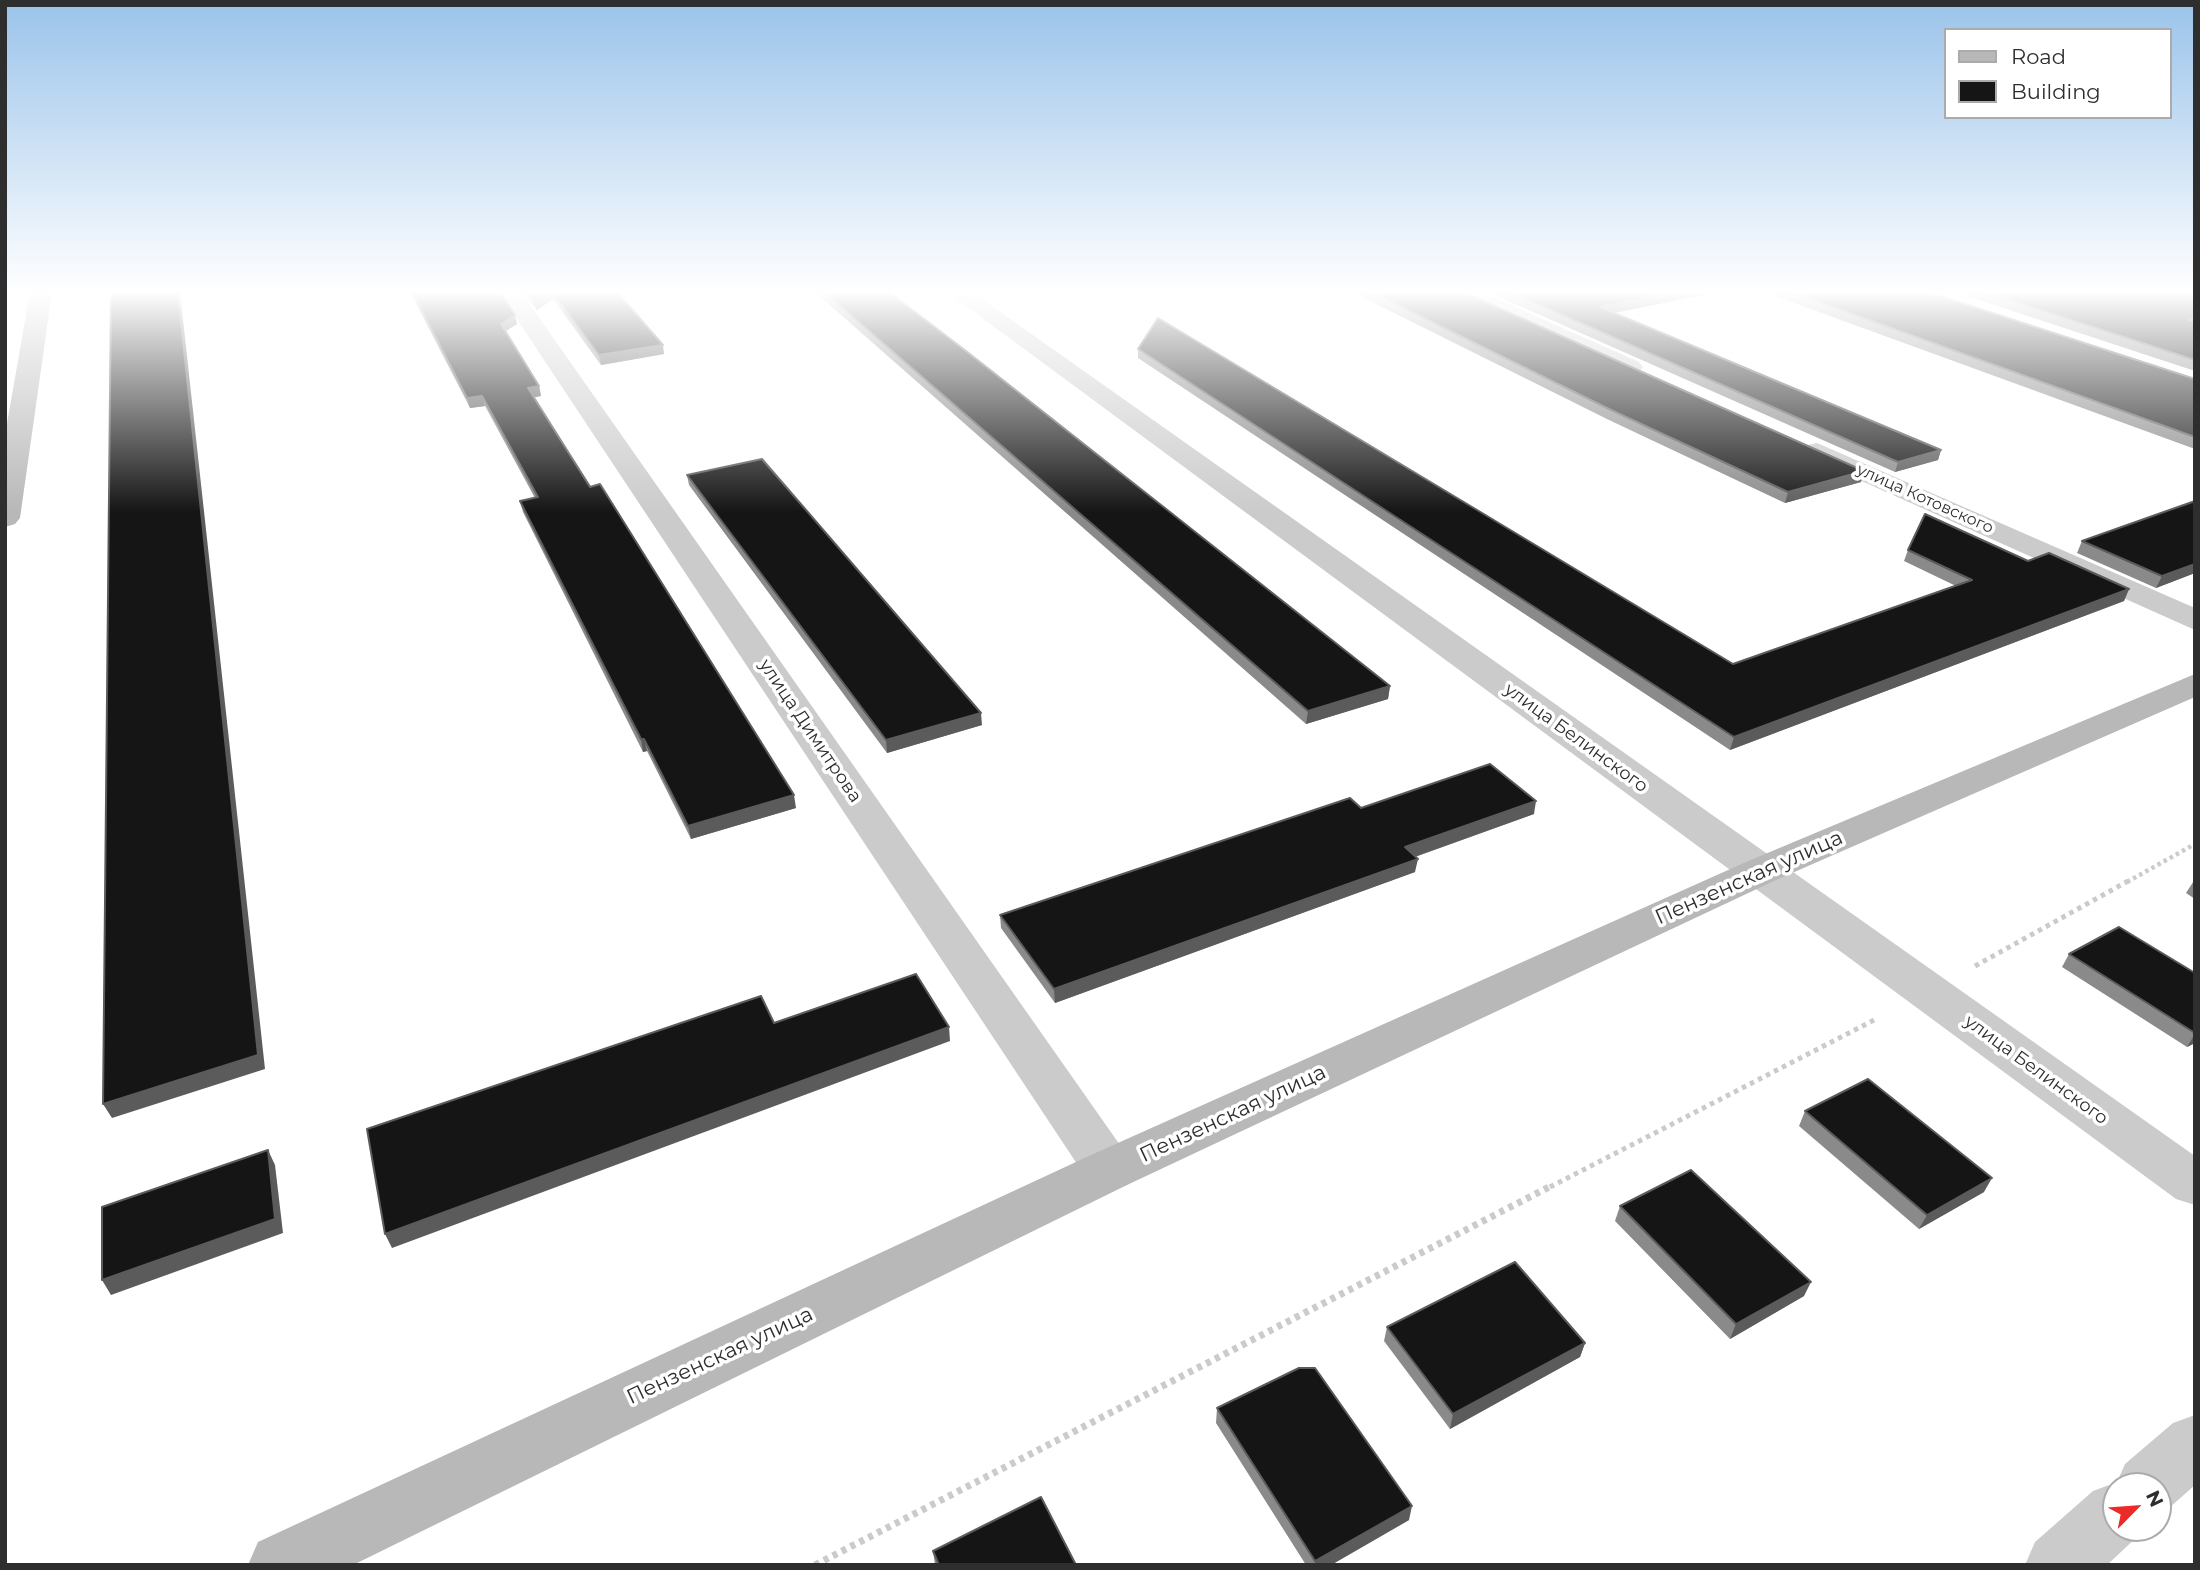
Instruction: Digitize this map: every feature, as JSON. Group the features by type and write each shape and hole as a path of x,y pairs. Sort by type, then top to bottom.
{"street":[{"path":"5,518 29,365"},
{"name":"улица Димитрова","path":"560,365 1109,1170"},
{"name":"улица Белинского","path":"1059,365 2195,1184"},
{"path":"1627,365 1653,377"},
{"name":"улица Котовского","path":"1791,439 2195,620"},
{"name":"Пензенская улица","path":"281,1565 1109,1170 1761,872 2195,684"},
{"path":"2163,1472 2195,1444"},
{"path":"2058,1565 2102,1526"}],"path":[{"path":"815,1565 1928,992 2195,844"}],"building":[{"path":"110,365 186,365 258,1055 103,1104"},
{"path":"450,365 526,365 539,386 528,388 590,487 600,484 794,795 688,826 520,501 538,497 482,396 467,398"},
{"path":"909,365 984,365 1390,686 1308,711"},
{"path":"1163,365 1237,365 1733,664 1972,580 1908,550 1925,514 2028,561 2049,553 2129,589 1734,737"},
{"path":"1520,365 1627,365 1864,471 1788,492"},
{"path":"1677,365 1739,365 1941,450 1898,462"},
{"path":"1995,365 2153,365 2195,379 2195,437"},
{"path":"762,459 981,713 886,740 687,475"},
{"path":"2195,501 2195,564 2162,576 2082,541"},
{"path":"1490,764 1536,801 1405,847 1418,859 1054,989 1000,915 1350,798 1361,808"},
{"path":"2119,927 2195,973 2195,1033 2069,954"},
{"path":"916,974 949,1027 385,1234 367,1129 761,996 774,1023"},
{"path":"1868,1079 1992,1178 1927,1215 1805,1111"},
{"path":"268,1150 275,1219 102,1280 102,1207"},
{"path":"1691,1170 1811,1282 1736,1324 1620,1206"},
{"path":"1515,1262 1585,1343 1453,1414 1387,1327"},
{"path":"1299,1368 1315,1368 1412,1506 1315,1561 1217,1408"},
{"path":"1041,1497 1076,1565 939,1565 933,1551"}]}
